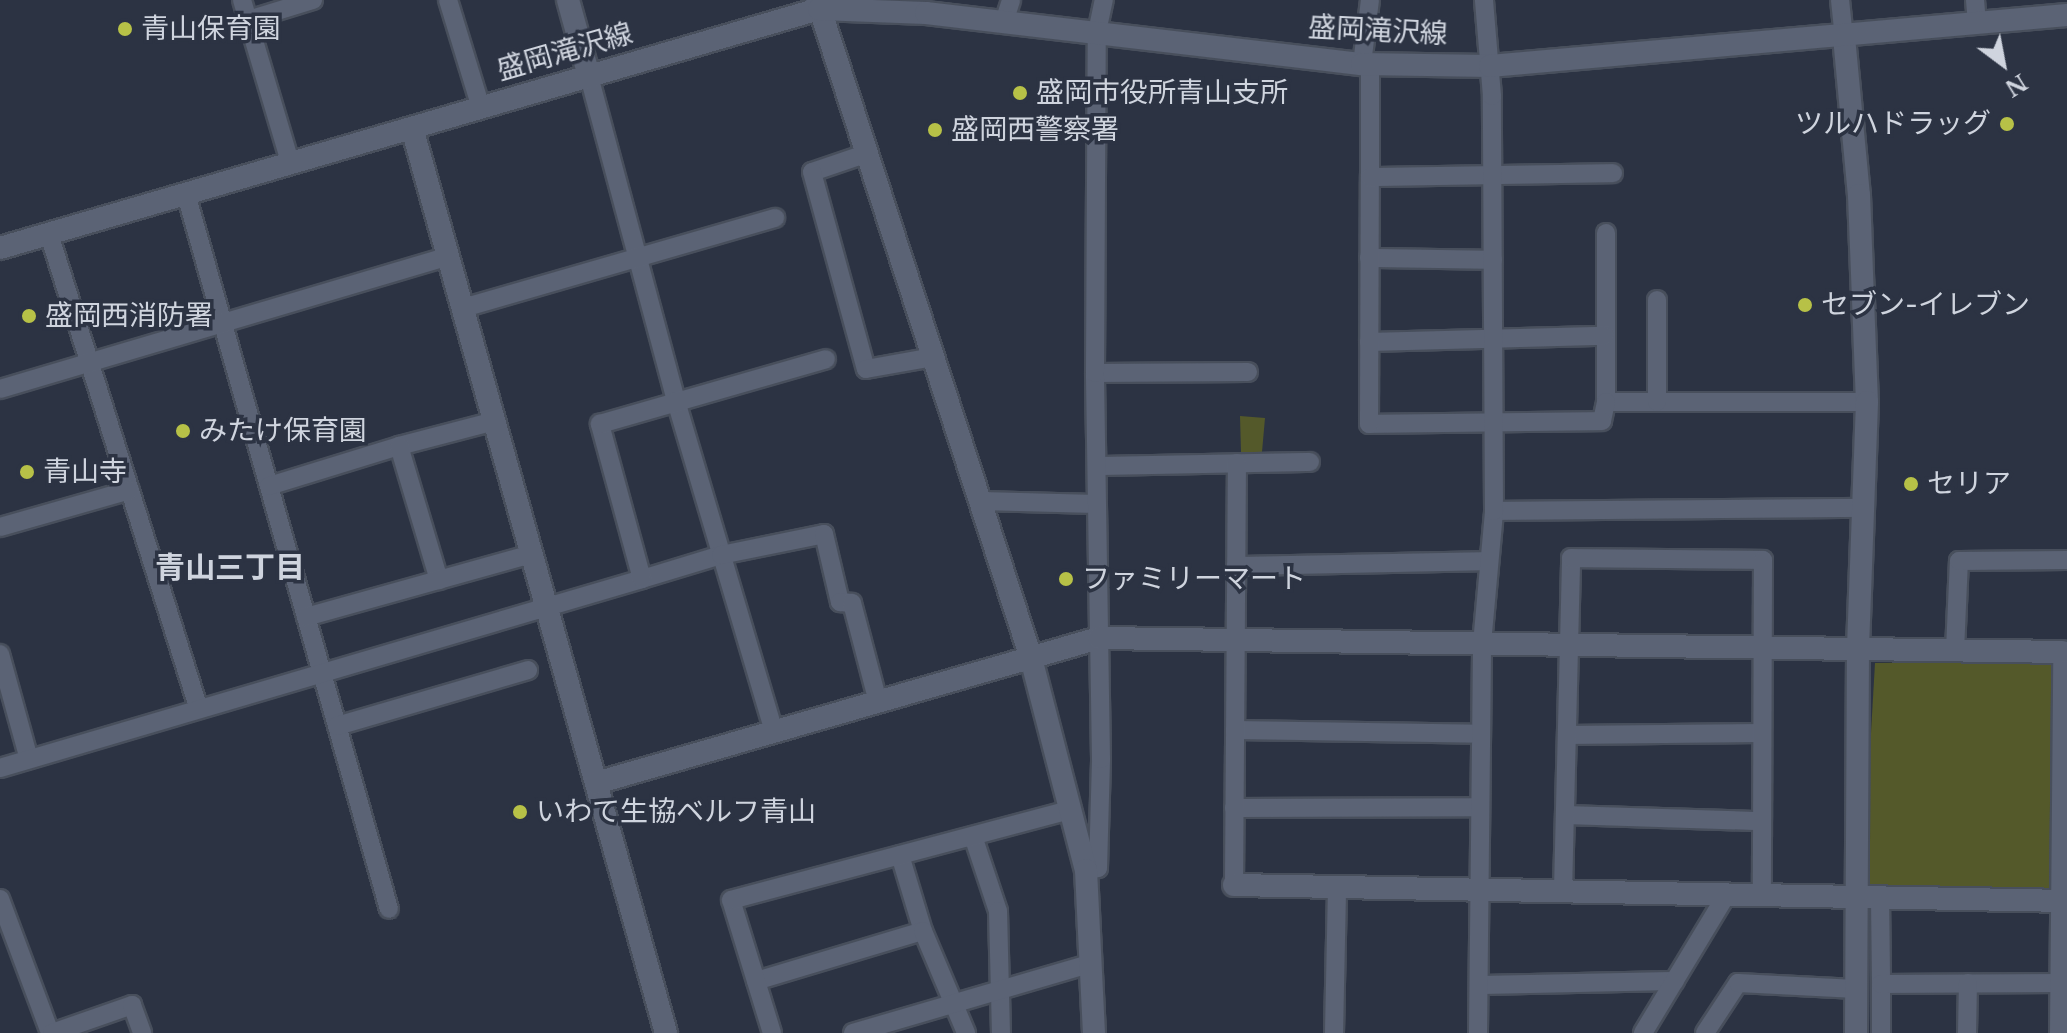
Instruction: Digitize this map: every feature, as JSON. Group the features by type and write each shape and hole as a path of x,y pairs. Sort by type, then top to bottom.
{"street":[{"path":"242,0 290,162"},
{"path":"248,20 313,0"},
{"path":"448,0 481,108"},
{"path":"568,0 676,401 774,732"},
{"path":"1004,22 1011,0"},
{"path":"1086,870 1098,868 1095,373 1097,32 1104,0"},
{"path":"1370,0 1366,64 1370,177 1369,424 1602,421 1606,402 1606,233"},
{"path":"1478,1033 1482,644 1486,561 1494,511 1490,66 1484,0"},
{"path":"1840,0 1859,195 1867,402 1858,650 1856,1033"},
{"path":"818,4 1031,658 1086,870 1094,1033"},
{"name":"盛岡滝沢線","path":"0,248 589,76 818,4 926,7 1004,22 1366,64 1490,66 1844,37 1976,11 2030,9 2067,15"},
{"path":"412,128 666,1033"},
{"path":"868,153 812,172 866,369 927,358"},
{"path":"1370,177 1613,173"},
{"path":"186,194 389,909"},
{"path":"463,308 775,218"},
{"path":"49,234 198,707"},
{"path":"0,389 448,256"},
{"path":"1369,258 1493,260"},
{"path":"1657,300 1657,402"},
{"path":"1369,342 1605,336"},
{"path":"642,579 600,424 826,359"},
{"path":"1095,373 1248,372"},
{"path":"1606,402 1867,402"},
{"path":"269,486 399,446 495,421"},
{"path":"399,446 439,580"},
{"path":"1097,466 1310,462"},
{"path":"1237,463 1234,885 2064,901"},
{"path":"0,527 130,490"},
{"path":"980,501 1097,504"},
{"path":"1494,511 1863,508"},
{"path":"0,768 321,670 721,555 824,534 840,602 852,603 878,702"},
{"path":"306,617 532,554"},
{"path":"1563,891 1571,558 1763,560 1762,895"},
{"path":"1955,651 1959,561 2067,560"},
{"path":"1236,566 1486,561"},
{"path":"596,783 1099,638 2065,651 2064,901 2059,1033"},
{"path":"0,654 29,759"},
{"path":"337,726 528,670"},
{"path":"1235,730 1481,734"},
{"path":"1567,735 1762,733"},
{"path":"1234,808 1480,807"},
{"path":"772,1033 731,900 1070,810"},
{"path":"1565,815 1761,821"},
{"path":"973,836 998,911 1003,989 1001,1033"},
{"path":"900,855 923,931 957,1002 966,1033"},
{"path":"1334,1033 1337,887"},
{"path":"1643,1033 1727,894"},
{"path":"1880,897 1881,1033"},
{"path":"0,899 51,1033 132,1005 142,1033"},
{"path":"756,981 923,931"},
{"path":"860,1032 1092,963"},
{"path":"1479,985 1675,981"},
{"path":"1705,1033 1738,983 1856,989"},
{"path":"1967,1033 1968,983"},
{"path":"1881,984 2060,983"}],"green space":[{"path":"1240,416 1265,418 1262,452 1241,452"},
{"path":"2056,661 2060,893 1862,890 1875,663"}],"place":[{"name":"青山保育園","path":"125,29"},
{"name":"盛岡市役所青山支所","path":"1020,93"},
{"name":"ツルハドラッグ","path":"2007,124"},
{"name":"盛岡西警察署","path":"935,130"},
{"name":"セブン-イレブン","path":"1805,305"},
{"name":"盛岡西消防署","path":"29,316"},
{"name":"みたけ保育園","path":"183,431"},
{"name":"青山寺","path":"27,472"},
{"name":"セリア","path":"1911,484"},
{"name":"ファミリーマート","path":"1066,579"},
{"name":"いわて生協ベルフ青山","path":"520,812"}],"district":[{"name":"青山三丁目","path":"230,568"}]}
